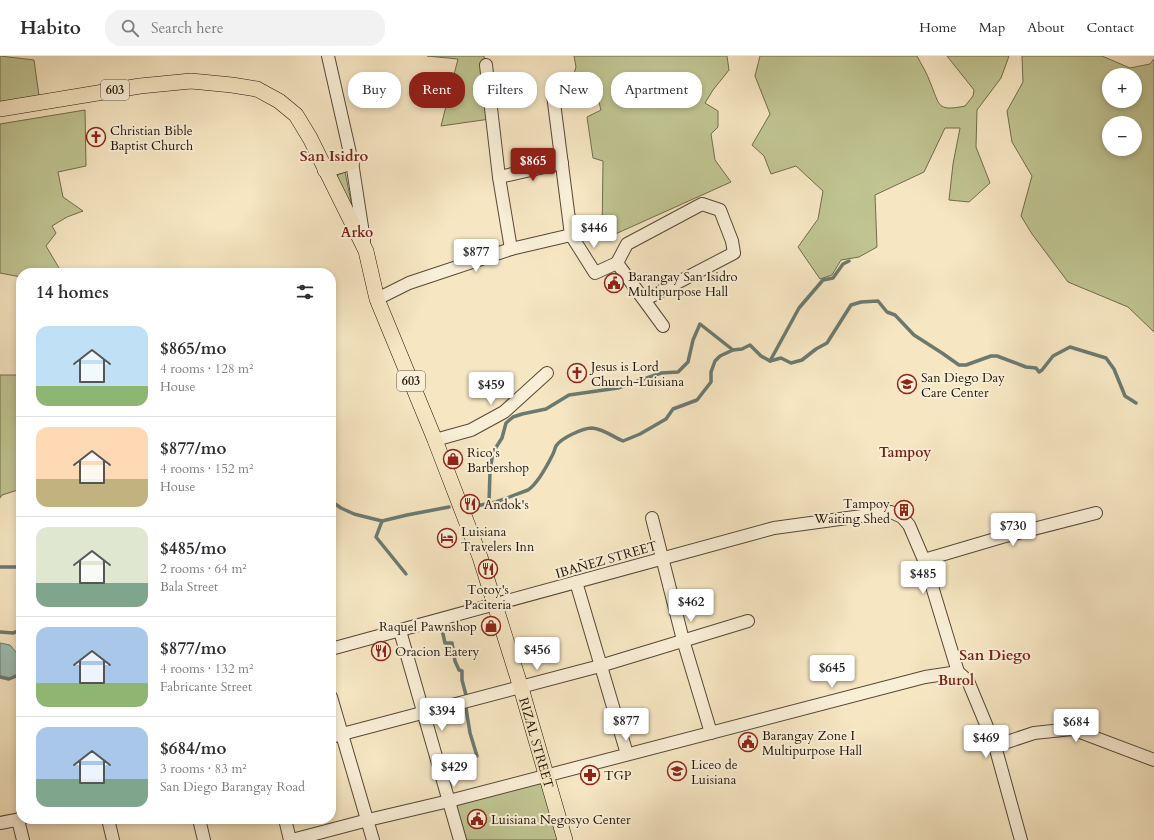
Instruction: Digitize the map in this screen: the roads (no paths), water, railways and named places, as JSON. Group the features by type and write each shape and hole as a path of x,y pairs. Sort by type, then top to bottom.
{"main road":[{"name":"603","path":"0,109 140,86 191,81 257,89 279,101 296,115 310,138 366,252 377,299 435,440"},
{"path":"325,170 352,162"},
{"name":"RIZAL STREET","path":"435,440 480,557 521,688 565,840"}],"street":[{"path":"328,56 352,162 366,252"},
{"path":"486,65 499,177 511,249"},
{"path":"555,108 571,236 595,273 617,263 627,244 702,204 720,210 732,241 734,253 644,300"},
{"path":"499,177 562,163"},
{"path":"377,299 409,282 511,249 571,236"},
{"path":"617,263 663,326"},
{"path":"435,440 471,430 504,412 547,373"},
{"name":"IBAÑEZ STREET","path":"336,648 774,528 891,512 902,518 909,525 924,560"},
{"path":"1021,840 995,746 968,681 958,672 924,560 1002,537 1096,513"},
{"path":"652,518 683,640 711,734"},
{"path":"576,582 626,754"},
{"path":"373,840 368,820 336,735 521,688 600,666 748,621"},
{"path":"400,630 460,840"},
{"path":"286,824 291,840 449,801 626,754 711,734 925,677 958,672"},
{"path":"995,746 1034,733 1072,729 1154,760"},
{"path":"0,824 16,820"},
{"path":"21,824 23,840"},
{"path":"109,824 113,840"},
{"path":"200,824 204,840"}],"water":[{"path":"0,643 10,645 16,652 16,677 0,677"}],"waterway":[{"path":"489,503 490,471 493,452 502,438 506,423 513,417 546,409 569,395 618,388 661,373 678,372 688,362 693,340 700,324 733,350 742,349 750,345 761,356 770,361 799,308 823,280 833,278 843,264 849,261"},
{"path":"770,361 781,358 791,363 802,360 816,349 827,343 851,305 861,302 878,301 887,312 895,315 914,335 959,365 966,365 991,356 997,356 1026,367 1036,368 1039,372 1053,356 1070,347 1106,358 1114,369 1125,396 1136,403"},
{"path":"466,508 496,502 528,490 542,474 556,446 572,434 592,428 604,431 623,441 640,434 666,419 673,409 697,400 711,382 711,372 715,361 720,356 733,350"},
{"path":"336,504 354,514 382,521 449,507"},
{"path":"382,521 376,537 406,574"},
{"path":"0,567 16,567"},
{"path":"441,625 445,643 452,643 455,661 459,670 462,671 462,680 466,695"},
{"path":"0,632 16,632"},
{"path":"0,677 9,679 16,676"},
{"path":"466,708 470,733 477,756"}],"place":[{"name":"Christian Bible Baptist Church","path":"96,137"},
{"name":"Barangay San Isidro Multipurpose Hall","path":"614,283"},
{"name":"Jesus is Lord Church-Luisiana","path":"577,373"},
{"name":"San Diego Day Care Center","path":"907,384"},
{"name":"Rico's Barbershop","path":"453,459"},
{"name":"Andok's","path":"470,504"},
{"name":"Tampoy Waiting Shed","path":"904,510"},
{"name":"Luisiana Travelers Inn","path":"447,538"},
{"name":"Totoy's Paciteria","path":"488,569"},
{"name":"Raquel Pawnshop","path":"491,626"},
{"name":"Oracion Eatery","path":"381,651"},
{"name":"Barangay Zone I Multipurpose Hall","path":"748,742"},
{"name":"Liceo de Luisiana","path":"677,771"},
{"name":"TGP","path":"590,775"},
{"name":"Luisiana Negosyo Center","path":"477,819"}],"district":[{"name":"San Isidro","path":"334,156"},
{"name":"Arko","path":"357,232"},
{"name":"Tampoy","path":"905,452"},
{"name":"San Diego","path":"995,655"},
{"name":"Burol","path":"956,680"}]}
